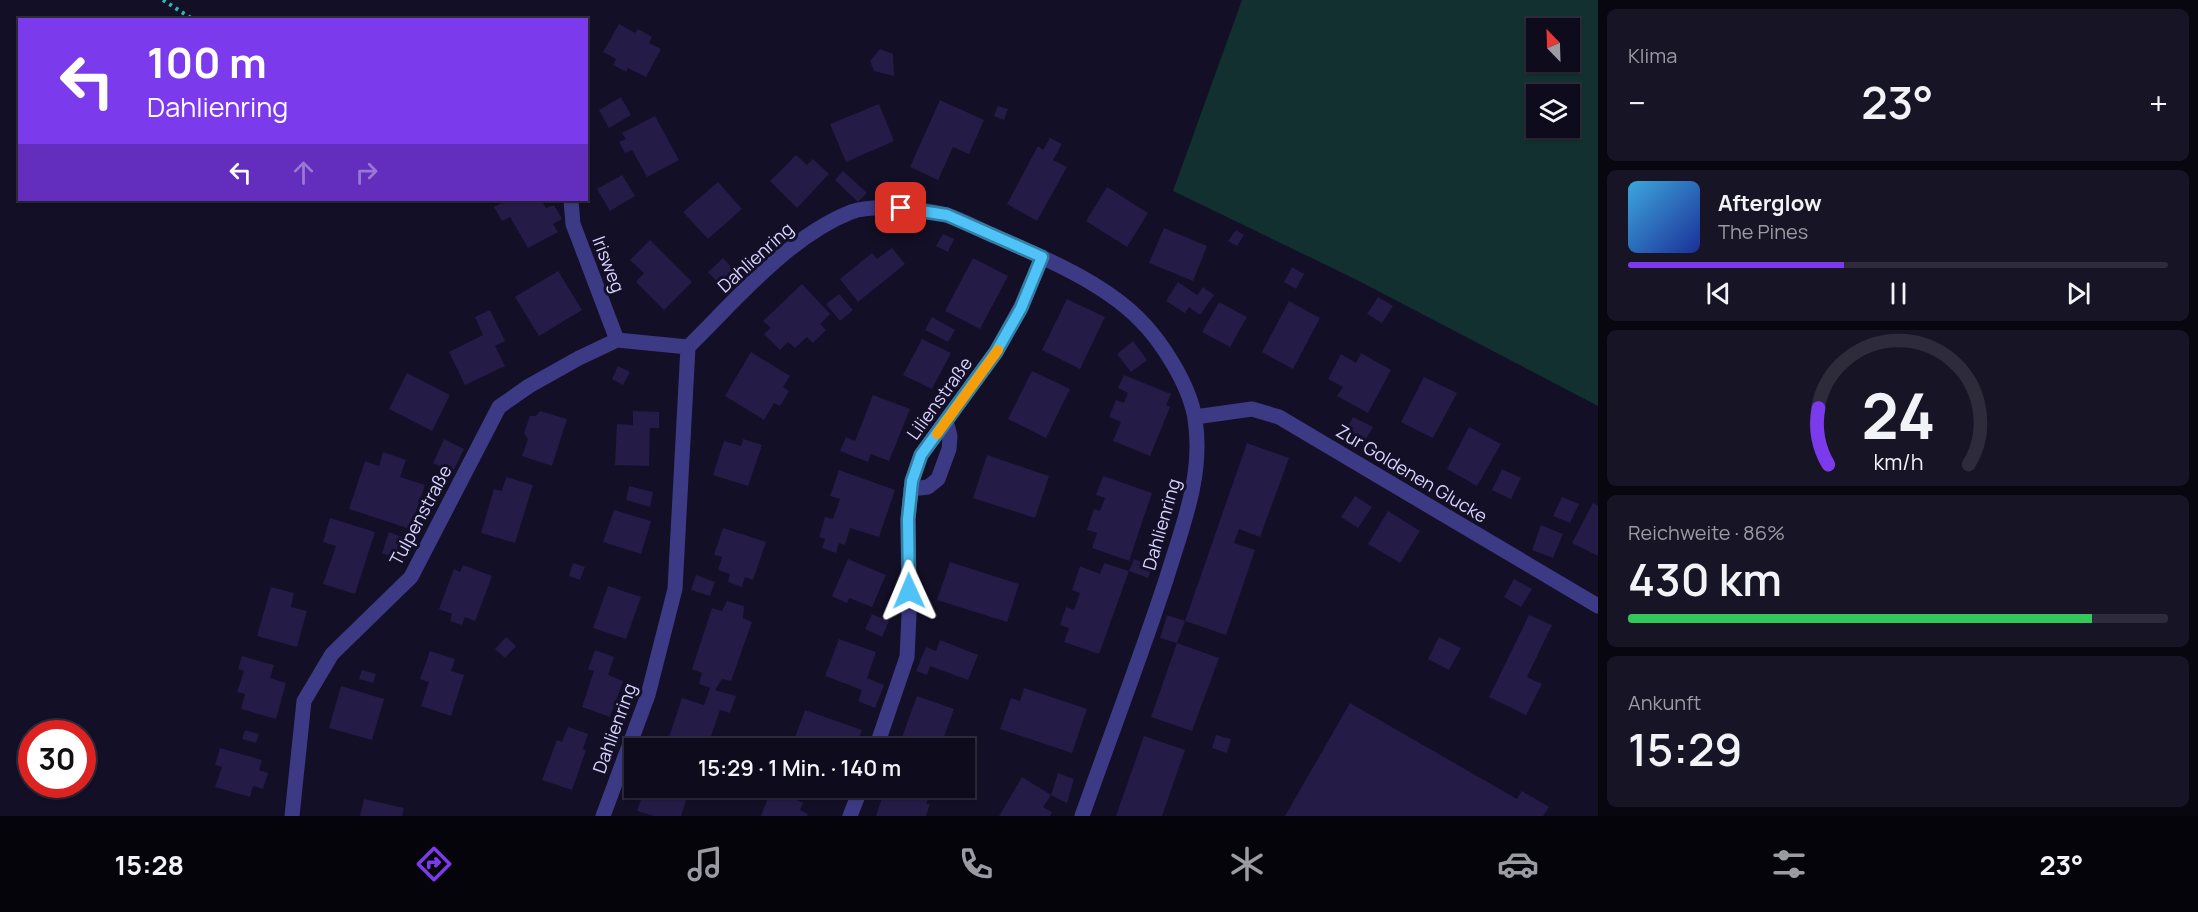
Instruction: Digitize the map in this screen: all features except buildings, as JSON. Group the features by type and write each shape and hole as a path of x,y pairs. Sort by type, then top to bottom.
{"street":[{"name":"Irisweg","path":"571,201 573,224 617,340"},
{"name":"Dahlienring","path":"603,816 648,695 675,589 688,347 756,280 805,237 853,211 901,208 947,215 1042,257 1107,294 1138,318 1161,345 1184,383 1195,417 1197,453 1194,491 1154,615 1082,816"},
{"name":"Lilienstraße","path":"879,738 907,657 908,519 911,489 921,455 996,352 1021,308 1042,257"},
{"path":"617,340 688,347"},
{"name":"Tulpenstraße","path":"292,816 304,701 332,654 411,578 499,407 529,386 569,363 617,340"},
{"name":"Zur Goldenen Glucke","path":"1195,417 1252,409 1279,417 1598,606"},
{"path":"911,489 928,487 938,479 950,436 946,421"},
{"path":"850,816 857,798"}],"path":[{"path":"163,0 191,18"}],"green space":[{"path":"1242,0 1598,0 1598,406 1355,279 1173,191"}],"slow traffic":[{"path":"937,434 998,350"}],"route":[{"path":"901,208 947,215 1042,257 1021,308 996,352 921,455 912,481 908,519 909,591"}]}
